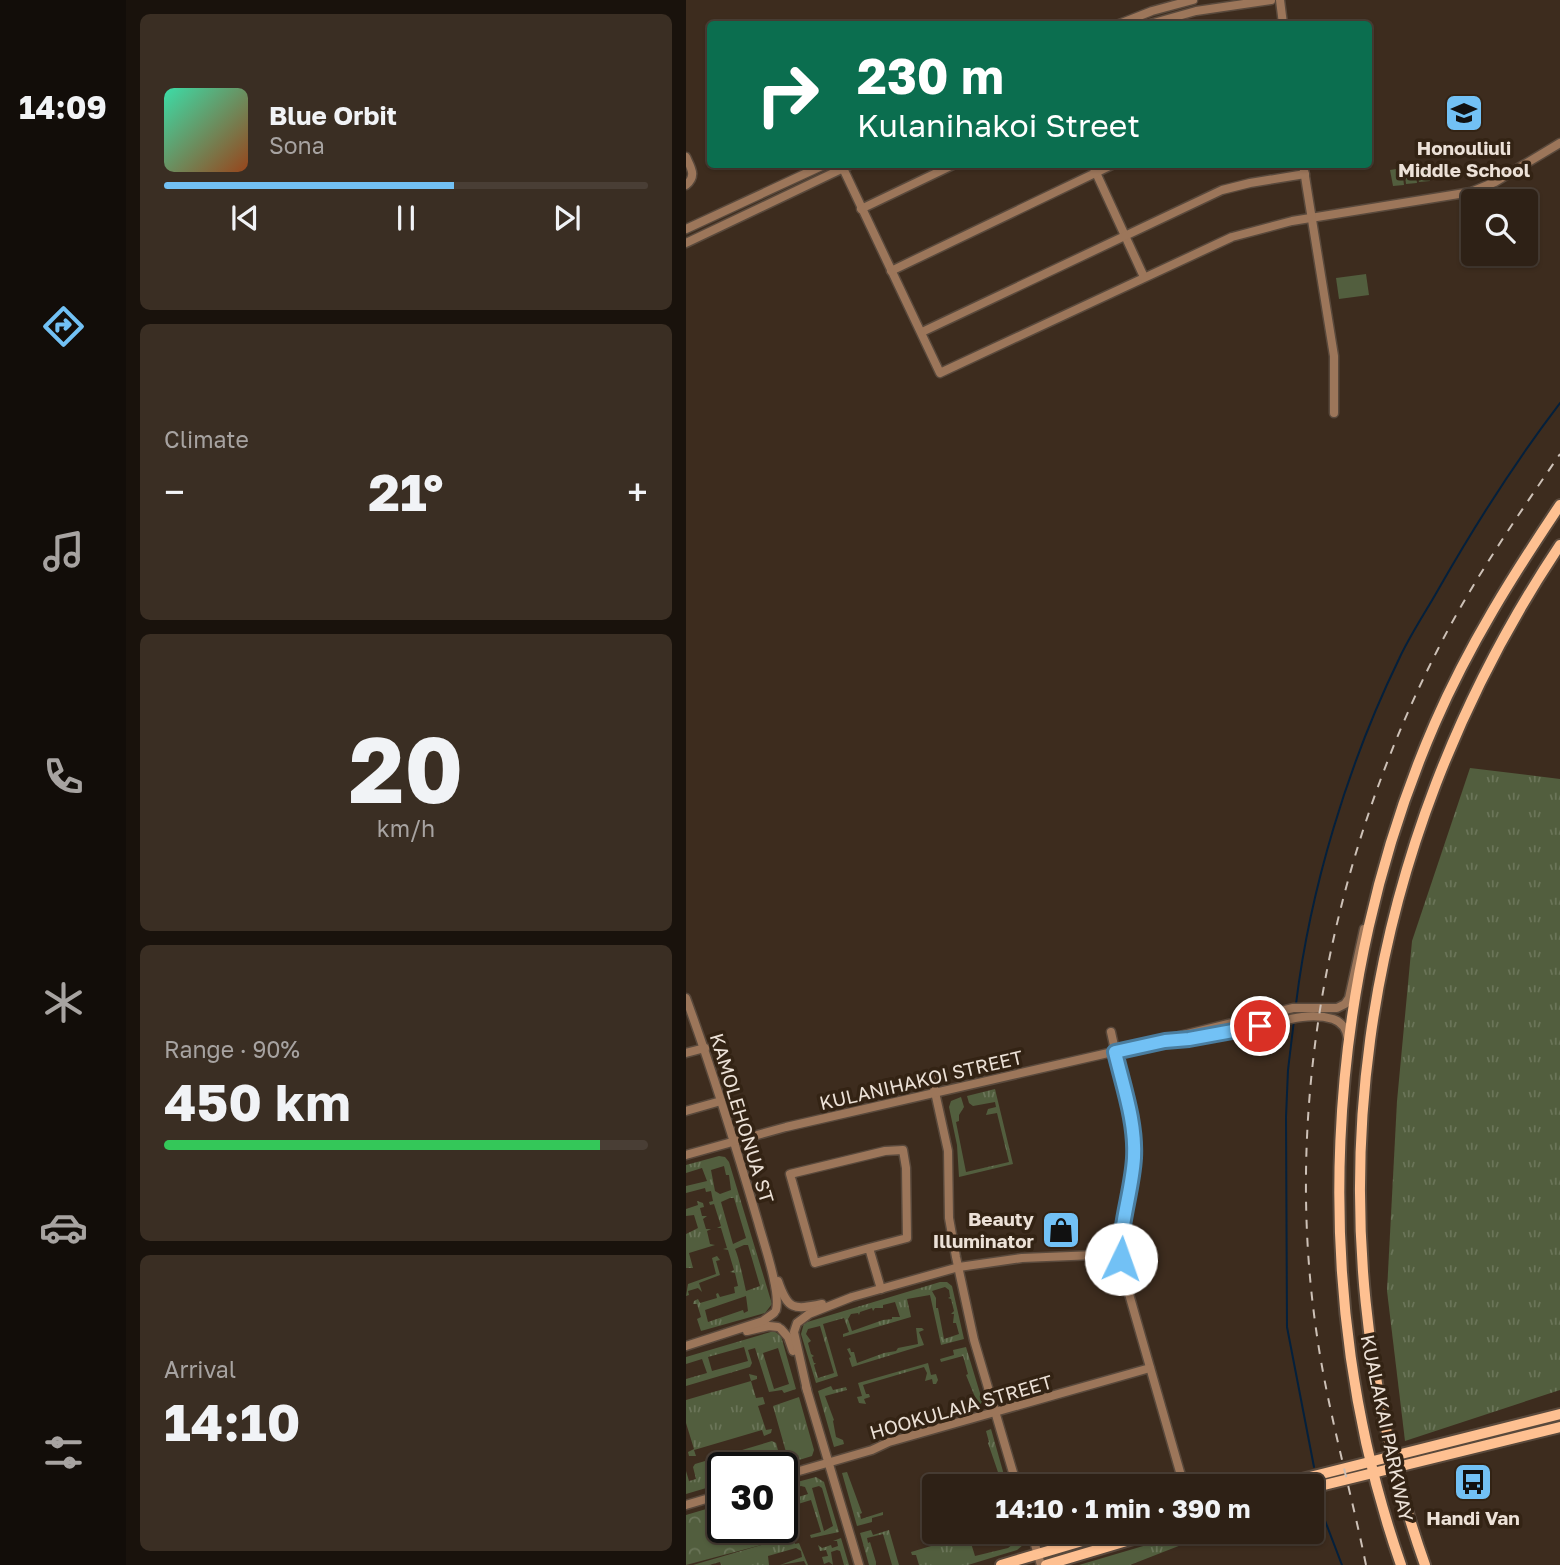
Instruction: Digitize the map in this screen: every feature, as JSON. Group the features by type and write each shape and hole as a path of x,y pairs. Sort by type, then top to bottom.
{"main road":[{"name":"KUALAKAI PARKWAY","path":"1401,1565 1374,1467 1355,1377 1343,1291 1339,1171 1348,1047 1363,956 1378,890 1405,797 1454,681 1497,602 1560,505"},
{"name":"KUALAKAI PARKWAY","path":"1426,1565 1393,1462 1373,1362 1361,1221 1364,1091 1380,979 1413,846 1451,743 1491,660 1560,545"},
{"path":"1324,1484 1560,1414"},
{"path":"1393,1462 1560,1427"},
{"path":"1324,1476 1374,1467"},
{"path":"1001,1565 1039,1560 1081,1544"},
{"path":"1046,1565 1117,1544"},
{"path":"1064,1565 1080,1555"}],"street":[{"path":"1126,21 1152,10 1193,0"},
{"path":"1161,21 1196,11 1271,0"},
{"path":"1280,0 1283,21"},
{"path":"842,168 940,373 1232,237 1311,218 1471,192 1495,182 1560,143"},
{"path":"686,157 693,173 692,180 686,185"},
{"path":"686,229 817,168"},
{"path":"686,243 840,168"},
{"path":"861,209 947,168"},
{"path":"1304,168 1334,356 1334,413"},
{"path":"891,271 1094,169 1144,277"},
{"path":"922,332 1222,190 1305,174"},
{"name":"KULANIHAKOI STREET","path":"1165,1041 1189,1032 1298,1007 1339,1007 1349,998 1360,945 1378,890"},
{"name":"KAMOLEHONUA ST","path":"686,998 705,1048 765,1248 777,1297 775,1311"},
{"name":"KULANIHAKOI STREET","path":"686,1155 734,1141 1115,1052 1301,1017 1335,1020 1343,1026 1348,1035 1348,1047"},
{"path":"1111,1031 1134,1148 1120,1254 1124,1282 1181,1474"},
{"path":"686,1053 705,1048"},
{"path":"931,1074 948,1151 949,1218 958,1268 974,1340 1014,1474"},
{"path":"686,1111 721,1101"},
{"path":"903,1150 906,1168 907,1238 869,1248 816,1263 790,1174 886,1151 903,1150"},
{"name":"KAMOLEHONUA ST","path":"765,1248 782,1294 792,1307"},
{"path":"869,1248 881,1289"},
{"path":"714,1338 763,1321 785,1305 803,1309 958,1268 1022,1258 1120,1254"},
{"path":"686,1346 764,1326 792,1328 809,1314 852,1297"},
{"path":"792,1307 798,1316 795,1336 807,1390"},
{"path":"775,1311 774,1320 789,1340 807,1390 859,1565"},
{"name":"HOOKULAIA STREET","path":"798,1472 889,1442 1150,1368"},
{"path":"686,1505 707,1499"}],"green space":[{"path":"1428,164 1430,181 1419,182 1416,166"},
{"path":"1415,166 1417,183 1406,184 1404,168"},
{"path":"1402,168 1404,185 1393,186 1390,170"},
{"path":"1366,274 1369,295 1339,299 1336,278"},
{"path":"1470,768 1560,779 1560,1390 1405,1441 1387,1291 1397,1101 1412,941"},
{"path":"995,1089 1013,1164 959,1177 957,1145 949,1107 951,1101 961,1097 964,1107 959,1121 956,1122 966,1172 1009,1162 997,1113 986,1115 988,1109 996,1107 995,1102 973,1106 967,1096"},
{"path":"719,1156 725,1157 729,1162 772,1304 765,1313 701,1331 697,1319 701,1317 697,1304 693,1304 694,1301 698,1299 700,1303 717,1298 718,1293 720,1297 735,1293 734,1287 738,1286 735,1273 730,1272 734,1270 728,1250 723,1249 727,1248 721,1228 717,1228 721,1226 714,1204 710,1205 709,1202 713,1201 711,1191 706,1192 705,1188 686,1193 686,1186 707,1181 702,1168 686,1173 686,1165","holes":["724,1166 726,1175 729,1175 731,1190 720,1194 715,1191 711,1170","734,1198 746,1238 733,1244 721,1202","748,1245 760,1286 746,1291 735,1249","746,1296 748,1311 744,1313 743,1310 708,1322 705,1310"]},
{"path":"697,1201 703,1203 704,1207 700,1208 702,1216 707,1216 703,1219 706,1229 711,1229 707,1231 710,1244 715,1245 689,1253 693,1268 686,1268 686,1234 698,1228 694,1215 686,1216 686,1209 698,1205"},
{"path":"717,1256 720,1260 716,1261 720,1275 699,1283 702,1292 698,1288 688,1291 689,1295 686,1296 688,1284 716,1274 712,1258"},
{"path":"947,1282 952,1286 964,1339 941,1345 930,1295 907,1299 911,1317 843,1337 843,1334 849,1332 844,1318 823,1324 838,1376 816,1383 801,1334 804,1323","holes":["945,1287 949,1290 948,1298 951,1299 954,1311 951,1314 954,1314 953,1323 956,1323 959,1334 944,1339 936,1298 932,1291","895,1302 900,1317 892,1317 852,1331 848,1319 851,1314 859,1315 860,1312 872,1308 873,1311 875,1308 883,1308 883,1305","820,1326 834,1373 818,1378 814,1365 816,1363 808,1343 811,1341 806,1334 808,1329"]},
{"path":"916,1328 924,1330 919,1332 924,1345 852,1367 847,1349 850,1348 851,1352 854,1352 857,1363 896,1351 898,1348 918,1344"},
{"path":"774,1331 781,1336 796,1389 784,1393 782,1390 769,1392 755,1348 748,1350 752,1363 750,1367 686,1386 686,1379 707,1373 702,1359 686,1364 686,1357","holes":["744,1347 748,1361 712,1371 708,1357","778,1348 789,1384 774,1389 763,1353"]},
{"path":"966,1347 983,1403 973,1406 972,1404 977,1402 966,1375 968,1374 963,1356 941,1362 940,1359 954,1355 953,1350"},
{"path":"928,1363 931,1375 936,1374 936,1384 933,1384 932,1379 925,1381 927,1373 924,1367 863,1385 870,1397 864,1399 866,1404 859,1403 857,1397 862,1396 858,1383"},
{"path":"749,1374 757,1376 757,1379 751,1381"},
{"path":"751,1381 756,1398 763,1397 765,1404 758,1406 766,1430 772,1429 771,1433 764,1436 762,1430 694,1450 696,1456 689,1456 688,1452 694,1449 686,1423 686,1400"},
{"path":"831,1386 833,1390 846,1387 847,1390 825,1396 834,1420 836,1437 843,1440 844,1444 834,1447 818,1391"},
{"path":"799,1397 814,1450 812,1456 798,1460 798,1452 786,1452 773,1406"},
{"path":"991,1429 1004,1474 999,1474 986,1431"},
{"path":"772,1441 776,1443 778,1452 735,1452"},
{"path":"707,1460 707,1488 686,1494 686,1471 689,1481 696,1479 693,1467"},
{"path":"847,1472 862,1513 861,1519 883,1512 883,1515 872,1518 872,1522 857,1526 842,1473"},
{"path":"816,1477 824,1482 839,1532 811,1538 810,1535 821,1532 811,1500 798,1504 798,1497 808,1494 805,1487 798,1487 798,1482","holes":["812,1488 822,1488 833,1526 824,1531"]},
{"path":"707,1509 707,1543 768,1543 686,1565 686,1515"},
{"path":"871,1530 873,1535 889,1530 899,1565 892,1565 883,1534 867,1538 876,1562 876,1565 869,1565 860,1533"},
{"path":"841,1538 849,1565 844,1565 840,1551 837,1550 831,1552 833,1565 829,1562 824,1564 822,1557 828,1556 826,1550 820,1551 818,1545 822,1548 831,1545 832,1548 838,1546 837,1541 833,1541"},
{"path":"768,1543 799,1543 808,1565 804,1561 780,1565 802,1557 801,1551 796,1548 768,1556 769,1565 721,1565 720,1562 693,1565"},
{"path":"938,1544 971,1544 975,1556 1008,1548 1013,1544 1023,1545 1017,1550 968,1565 919,1565 916,1555 911,1552"},
{"path":"1150,1544 1184,1544 1130,1565 1079,1565"}],"waterway":[{"path":"1296,1004 1302,960 1321,872 1348,784 1381,699 1408,641 1466,542 1511,471 1560,403"},
{"path":"1294,1020 1286,1117 1287,1327 1314,1467"},
{"path":"1324,1518 1342,1565"}],"railway":[{"path":"1366,1565 1321,1359 1307,1242 1306,1154 1312,1066 1325,979 1345,893 1370,809 1401,728 1438,649 1466,598 1560,454"}],"place":[{"name":"Honouliuli Middle School","path":"1464,113"},
{"name":"Beauty Illuminator","path":"1061,1230"},
{"name":"Handi Van","path":"1473,1482"}],"route":[{"path":"1121,1259 1121,1236 1132,1177 1134,1148 1133,1130 1115,1052 1260,1026"}]}
